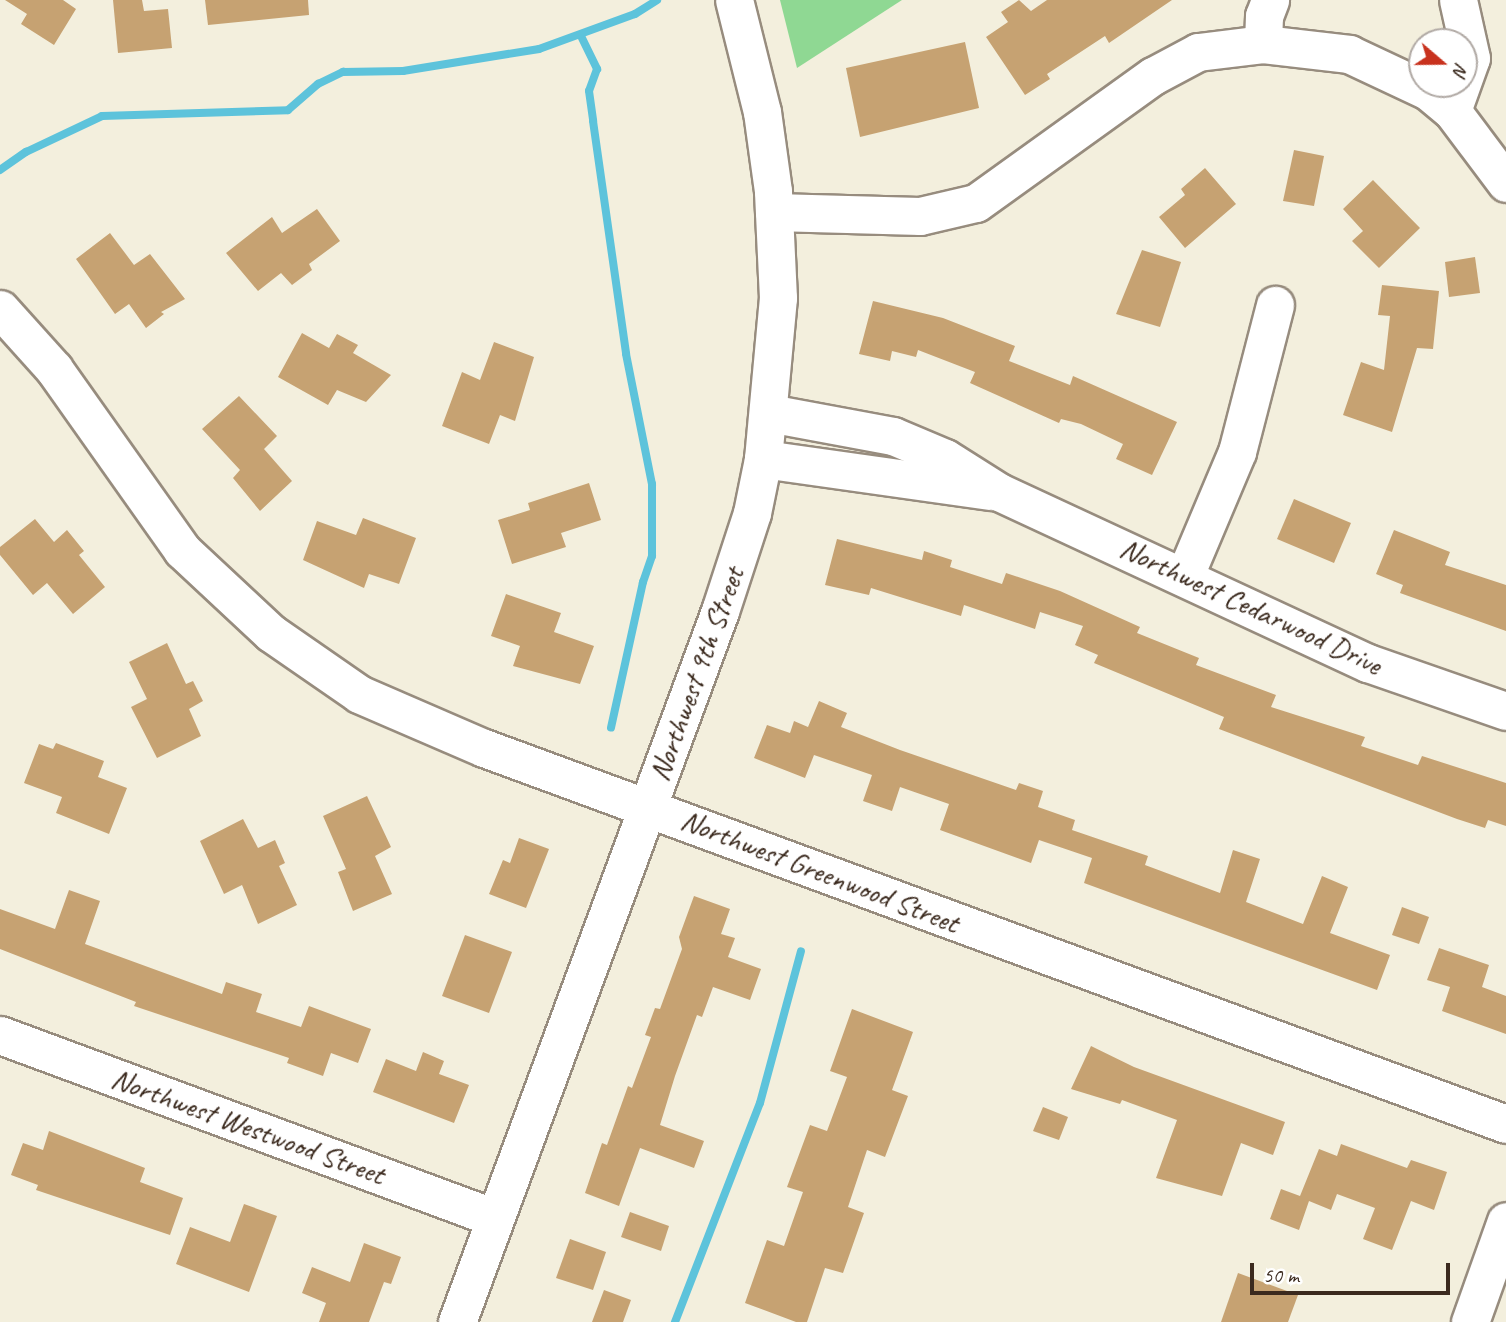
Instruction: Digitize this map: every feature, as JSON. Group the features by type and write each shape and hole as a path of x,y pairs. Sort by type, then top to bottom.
{"street":[{"name":"Northwest 9th Street","path":"457,1322 737,561 763,459 778,298 774,212 762,112 734,0"},
{"path":"1263,44 1264,16 1270,0"},
{"path":"1452,111 1471,58 1458,0"},
{"path":"774,212 920,216 975,203 1153,76 1198,52 1263,44 1349,54 1391,70 1452,111 1506,183"},
{"path":"1185,575 1195,542 1237,452 1275,305"},
{"name":"Northwest Greenwood Street","path":"0,309 90,418 167,534 271,633 359,694 416,721 1506,1124"},
{"name":"Northwest Cedarwood Drive","path":"769,413 893,436 945,458 999,492 1185,575 1368,663 1506,711"},
{"name":"Northwest Cedarwood Drive","path":"763,459 999,492"},
{"name":"Northwest Westwood Street","path":"0,1035 495,1218"},
{"path":"1470,1322 1506,1220"}],"green space":[{"path":"780,0 902,0 797,68"}],"building":[{"path":"5,0 63,0 76,9 54,45 21,24 27,14"},
{"path":"113,0 142,0 144,11 168,9 172,48 118,53"},
{"path":"205,0 308,0 309,15 208,25"},
{"path":"1019,0 1031,11 1047,0 1172,0 1109,43 1105,36 1047,74 1050,79 1025,95 986,37 1008,22 1001,12"},
{"path":"965,42 979,108 860,137 846,68"},
{"path":"1294,150 1324,156 1314,206 1283,201"},
{"path":"1205,168 1236,204 1185,248 1159,217 1185,195 1181,189"},
{"path":"1373,180 1420,228 1379,268 1352,241 1363,231 1343,209"},
{"path":"317,209 340,241 309,264 312,270 292,285 281,273 258,291 226,253 272,217 282,233"},
{"path":"110,233 134,265 150,254 185,299 161,312 164,314 146,328 129,304 115,314 76,259"},
{"path":"1142,250 1181,262 1160,327 1116,314"},
{"path":"1475,257 1480,293 1449,297 1445,262"},
{"path":"1382,285 1439,291 1433,349 1417,348 1392,432 1343,415 1361,362 1384,370 1390,316 1378,315"},
{"path":"873,301 943,318 1015,346 1009,361 1070,385 1073,376 1177,422 1152,475 1116,459 1123,444 1081,424 1061,419 1059,423 970,383 975,372 918,350 916,357 892,351 890,361 859,354"},
{"path":"302,333 329,348 337,334 358,345 353,353 391,375 366,402 337,390 328,405 278,377"},
{"path":"494,342 534,357 515,421 500,415 489,444 442,426 462,372 480,380"},
{"path":"239,396 277,436 264,449 292,481 260,511 233,478 240,470 202,429"},
{"path":"589,483 601,520 561,533 566,547 512,564 498,520 530,510 528,503"},
{"path":"1294,499 1351,523 1334,563 1277,539"},
{"path":"363,518 416,538 399,584 369,574 364,588 303,560 317,521 356,535"},
{"path":"35,519 54,542 67,530 84,551 79,555 105,587 73,614 47,583 33,595 0,555 0,547"},
{"path":"1394,530 1450,552 1445,565 1506,585 1506,631 1400,593 1403,585 1376,574"},
{"path":"837,539 922,560 924,551 952,560 950,567 1002,584 1006,573 1060,591 1140,627 1137,633 1199,658 1196,665 1276,695 1271,707 1365,737 1361,746 1418,765 1422,756 1506,783 1506,826 1488,820 1485,828 1457,819 1219,729 1224,717 1094,663 1098,655 1075,645 1083,626 1040,612 1035,629 964,605 961,616 871,588 869,595 825,585"},
{"path":"506,594 561,613 554,632 594,646 580,684 513,666 520,646 491,636"},
{"path":"167,643 186,684 193,681 203,701 189,709 201,736 157,758 131,707 147,699 129,662"},
{"path":"819,701 847,713 841,727 1016,790 1019,783 1043,791 1038,807 1075,820 1072,830 1148,856 1145,865 1220,893 1233,850 1260,859 1246,902 1303,924 1322,876 1348,887 1330,933 1390,955 1377,990 1084,883 1092,858 1039,840 1031,863 940,830 949,804 900,787 892,811 863,801 872,775 814,755 805,778 754,758 767,725 790,733 794,721 808,727"},
{"path":"56,743 104,761 98,777 127,788 109,834 56,813 62,797 24,783 39,744 53,749"},
{"path":"367,796 391,847 375,856 392,894 353,911 338,872 346,869 323,816"},
{"path":"243,819 258,848 275,840 285,863 279,866 297,905 258,924 242,885 224,894 200,841"},
{"path":"519,838 549,849 526,908 489,894 503,860 510,863"},
{"path":"69,890 100,901 85,944 222,994 226,982 262,994 256,1012 301,1027 309,1006 371,1029 358,1063 331,1053 323,1076 287,1063 289,1058 134,1006 136,1002 0,949 0,909 55,929"},
{"path":"694,896 730,909 721,934 735,938 728,957 761,969 750,1000 713,987 702,1017 697,1015 675,1076 660,1125 704,1141 694,1168 640,1148 619,1206 585,1193 602,1143 607,1145 628,1086 632,1088 651,1037 645,1035 655,1008 660,1009 682,949 679,937"},
{"path":"1402,907 1429,917 1419,944 1392,935"},
{"path":"465,935 512,952 489,1013 442,996"},
{"path":"1439,948 1489,965 1482,987 1506,996 1506,1034 1442,1011 1450,987 1427,980"},
{"path":"852,1009 913,1032 892,1090 908,1096 885,1157 867,1150 848,1207 864,1213 843,1273 825,1268 807,1322 796,1322 745,1303 767,1240 784,1246 803,1192 787,1187 810,1125 827,1131 847,1077 830,1071"},
{"path":"1091,1046 1134,1067 1285,1122 1273,1155 1241,1143 1222,1196 1156,1178 1177,1120 1122,1100 1120,1104 1071,1089"},
{"path":"423,1052 444,1061 439,1074 469,1085 454,1123 373,1092 386,1059 416,1071"},
{"path":"1043,1107 1068,1117 1059,1140 1033,1131"},
{"path":"49,1131 145,1168 140,1182 183,1198 170,1235 36,1190 38,1185 11,1175 23,1143 43,1150"},
{"path":"1341,1144 1407,1168 1411,1160 1447,1172 1434,1210 1411,1201 1392,1250 1363,1239 1375,1208 1337,1194 1331,1210 1309,1201 1299,1230 1270,1219 1281,1189 1300,1196 1319,1149 1337,1156"},
{"path":"244,1204 277,1216 249,1292 176,1264 190,1227 230,1242"},
{"path":"630,1212 669,1226 661,1251 621,1237"},
{"path":"570,1239 606,1252 593,1290 556,1278"},
{"path":"364,1243 401,1257 391,1284 384,1282 369,1322 319,1322 326,1303 302,1293 312,1267 350,1282"},
{"path":"1238,1273 1298,1295 1288,1322 1221,1322"},
{"path":"604,1290 631,1300 623,1322 592,1322"}],"waterway":[{"path":"0,170 26,152 102,116 288,110 318,84 343,72 403,71 539,49 635,14 657,0"},
{"path":"581,36 597,69 589,91 626,354 652,484 652,556 643,582 611,728"},
{"path":"675,1322 760,1103 801,951"}]}
